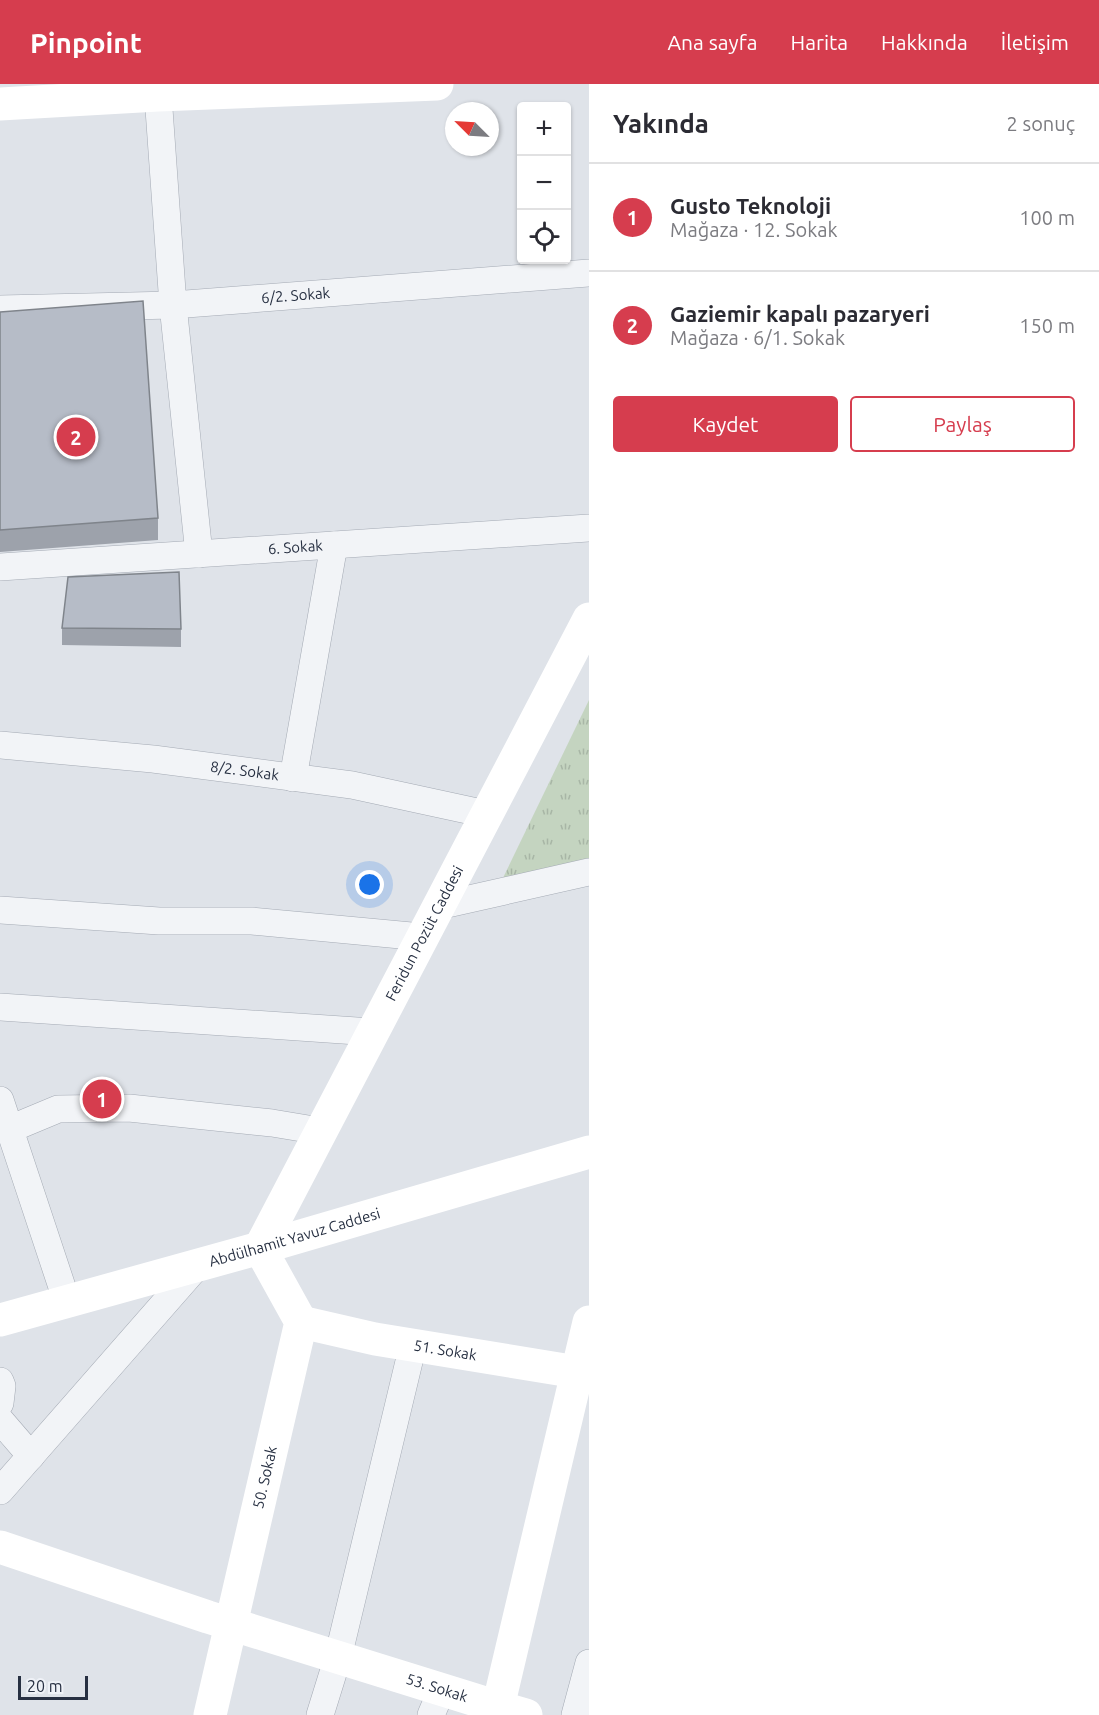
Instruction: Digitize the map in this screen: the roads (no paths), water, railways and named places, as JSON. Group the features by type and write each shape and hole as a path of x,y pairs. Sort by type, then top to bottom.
{"street":[{"path":"0,104 158,94 437,84"},
{"path":"158,94 173,305 199,554"},
{"name":"6/2. Sokak","path":"0,309 173,305 589,273"},
{"name":"6. Sokak","path":"0,567 589,528"},
{"path":"293,778 334,545"},
{"name":"Feridun Pozüt Caddesi","path":"260,1248 589,620"},
{"name":"8/2. Sokak","path":"0,745 153,759 352,785 486,814"},
{"path":"438,906 589,872"},
{"path":"0,910 159,921 252,921 422,937"},
{"path":"0,1007 372,1032"},
{"path":"0,1100 8,1137 67,1302"},
{"path":"8,1137 58,1109 129,1108 272,1123 320,1131"},
{"name":"Abdülhamit Yavuz Caddesi","path":"0,1320 260,1248 589,1152"},
{"path":"260,1248 301,1322"},
{"path":"0,1491 198,1265"},
{"name":"51. Sokak","path":"301,1322 413,1346 583,1373"},
{"name":"50. Sokak","path":"210,1715 301,1322"},
{"name":"53. Sokak","path":"0,1547 338,1657 436,1702 512,1711 583,1373 589,1322"},
{"path":"320,1715 338,1657 413,1346"},
{"path":"0,1381 2,1386 0,1403"},
{"path":"0,1420 31,1456"},
{"path":"575,1715 589,1663"}],"place":[{"name":"Gaziemir kapalı pazaryeri","path":"76,437"},
{"name":"Gusto Teknoloji","path":"102,1099"}]}
